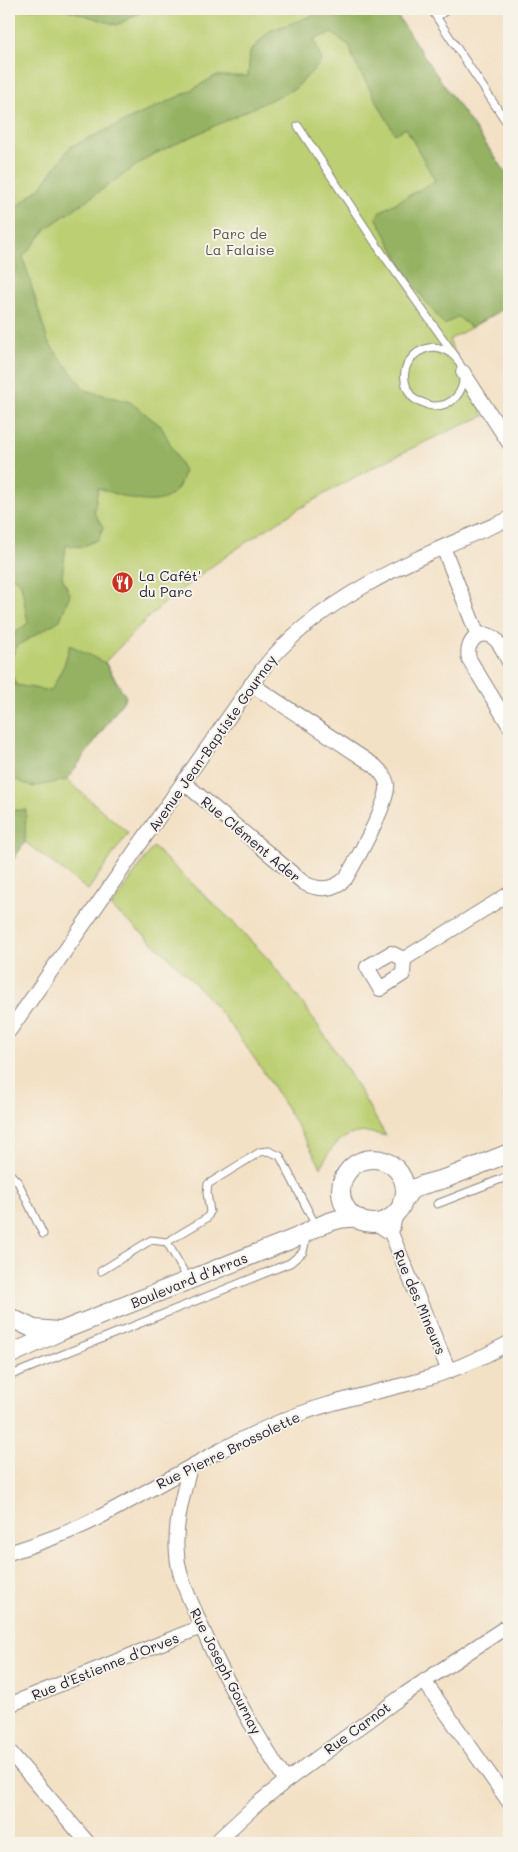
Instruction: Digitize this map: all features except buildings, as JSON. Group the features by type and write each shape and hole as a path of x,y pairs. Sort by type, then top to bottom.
{"street":[{"path":"463,372 509,443"},
{"name":"Avenue Jean-Baptiste Gournay","path":"9,1031 251,684 276,652 294,635 326,611 372,582 412,561 509,519"},
{"path":"443,547 478,636"},
{"path":"509,662 490,636 478,636 470,642 467,653 469,659 509,725"},
{"name":"Rue Clément Ader","path":"183,782 304,883 316,888 328,888 341,883 346,878 383,804 387,788 384,777 375,766 251,684"},
{"path":"404,959 509,894"},
{"path":"458,1174 418,1173 376,1159 359,1162 347,1173 342,1184 342,1198 345,1206 366,1220 386,1220 415,1188 458,1174 509,1153"},
{"path":"388,1163 397,1171 403,1182 404,1194 399,1207"},
{"name":"Boulevard d'Arras","path":"312,1229 329,1211 342,1184"},
{"name":"Rue des Mineurs","path":"391,1233 399,1207"},
{"name":"Boulevard d'Arras","path":"10,1355 61,1331 189,1281 340,1218 366,1220"},
{"name":"Rue des Mineurs","path":"366,1220 391,1233 449,1371"},
{"path":"9,1318 34,1329 61,1331"},
{"path":"9,1318 16,1330 18,1339 15,1350 10,1355"},
{"name":"Rue Pierre Brossolette","path":"9,1553 90,1522 190,1467 282,1421 329,1404 449,1371 509,1343"},
{"name":"Rue Joseph Gournay","path":"190,1467 178,1523 176,1552 182,1580 201,1627 254,1730 286,1781"},
{"name":"Rue Carnot","path":"215,1843 257,1804 286,1781 424,1681 509,1625"},
{"name":"Rue d'Estienne d'Orves","path":"9,1705 201,1627"},
{"path":"424,1681 509,1802"},
{"path":"9,1751 88,1843"}],"lane":[{"path":"431,9 509,126"},
{"path":"437,17 448,9"},
{"path":"298,126 382,253 456,357 463,372 461,389 454,398 445,404 428,405 418,401 408,391 405,367 416,353 433,347 446,349 456,357"},
{"path":"9,1376 290,1263 303,1252 312,1229 280,1156 268,1151 260,1152 212,1180 206,1188 210,1216 167,1242 151,1240 101,1271"},
{"path":"9,1173 21,1188 43,1234"},
{"path":"438,1204 509,1176"},
{"path":"167,1242 189,1281"}],"green space":[{"name":"Parc de La Falaise","path":"9,9 393,9 429,64 509,177 509,306 449,340 484,416 399,454 316,499 275,524 198,577 161,606 105,662 126,697 67,780 128,833 88,890 25,842 9,866"},
{"path":"64,9 147,9 117,25"},
{"path":"331,9 340,9 351,17 367,9 393,9 429,64 509,177 509,306 471,327 458,317 444,325 411,282 376,217 381,211 435,181 406,128 395,134 353,59 350,46 332,33 314,39 322,61 296,88 150,156 47,228 23,257 48,342 85,390 130,402 161,426 184,471 179,486 172,495 162,500 141,501 98,488 94,512 103,527 99,539 82,547 66,545 62,577 70,594 60,620 17,646 9,664 9,638 28,623 21,583 9,575 9,213 41,187 70,147 188,92 215,76 248,76 250,52 269,31"},
{"path":"70,645 105,663 126,697 67,780 33,787 9,777 9,669 16,685 51,691 64,665"},
{"path":"9,810 26,810 25,842 9,866"},
{"path":"153,847 230,919 270,961 306,1008 344,1064 386,1136 364,1132 346,1136 332,1148 321,1167 264,1073 216,1007 167,956 111,907"}],"place":[{"name":"La Cafét' du Parc","path":"123,583"}]}
